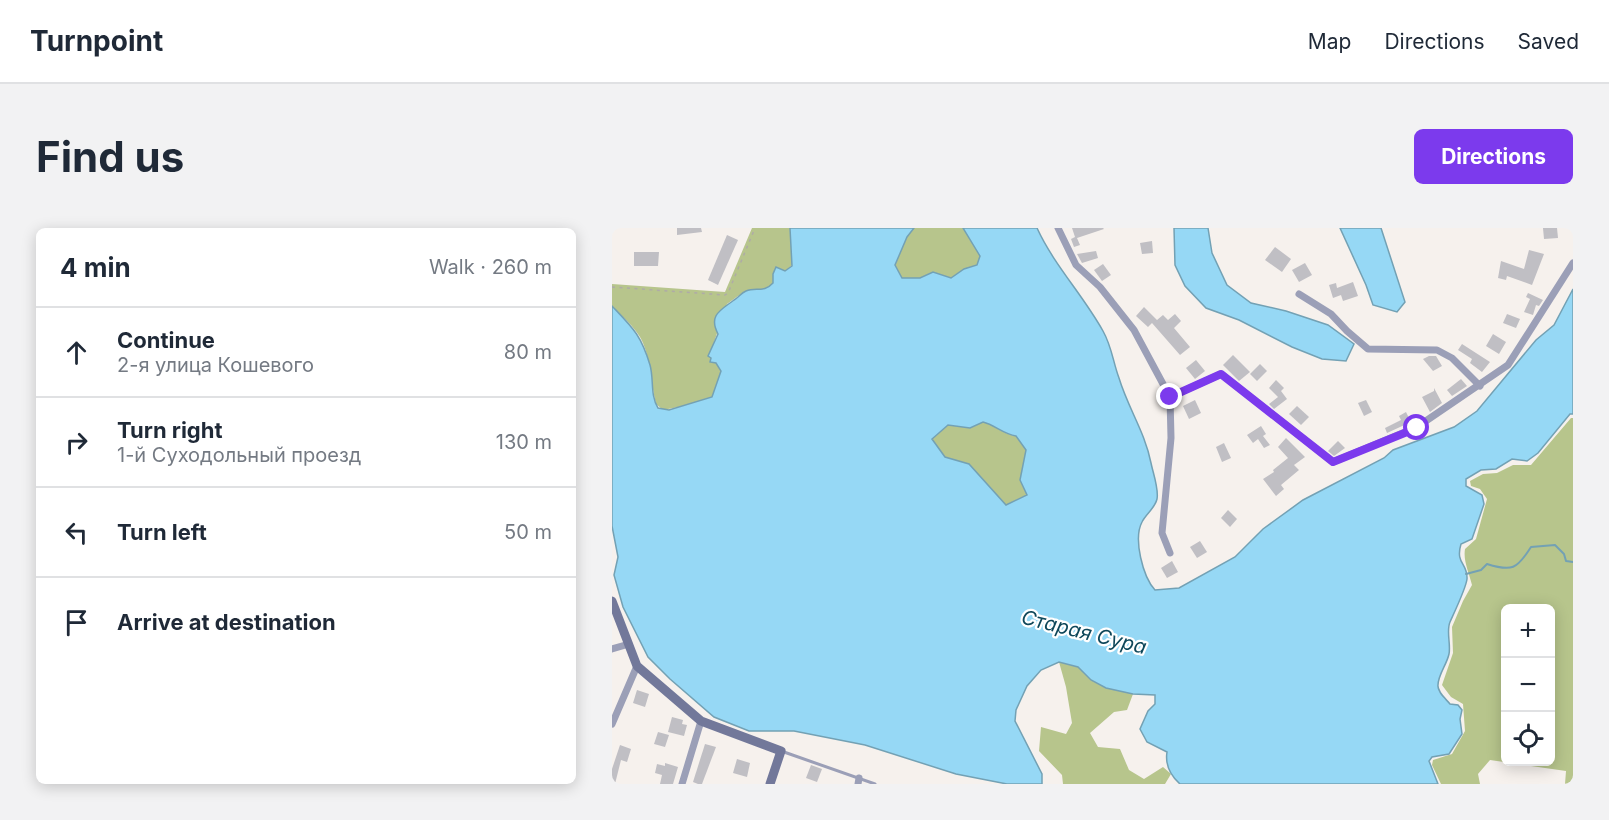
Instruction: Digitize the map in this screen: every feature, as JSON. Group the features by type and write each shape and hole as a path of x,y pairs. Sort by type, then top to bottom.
{"street":[{"path":"1058,228 1076,266 1100,286 1134,330 1170,397 1172,438 1162,533 1170,553"},
{"path":"1170,397 1221,374 1333,462 1417,428 1508,365 1573,263"},
{"path":"1299,294 1331,314 1368,349 1437,350 1452,358 1480,386"},
{"path":"612,601 637,666 701,721 780,751 770,784"},
{"path":"612,649 629,644"},
{"path":"612,724 637,666"},
{"path":"682,784 701,721"}],"lane":[{"path":"780,751 858,781 876,784"}],"path":[{"path":"612,287 725,295 728,293 755,228"}],"green space":[{"path":"752,228 790,228 792,265 785,272 778,268 769,288 738,296 727,304 710,354 712,363 716,363 721,371 712,397 694,404 663,410 656,404 648,358 641,338 612,306 612,284 725,292"},
{"path":"914,228 963,228 980,256 977,265 964,269 951,278 933,272 920,278 902,278 895,265 907,237"},
{"path":"1573,418 1573,784 1565,784 1566,771 1531,766 1555,766 1555,604 1501,604 1501,762 1490,760 1478,774 1480,784 1441,784 1432,765 1433,760 1452,754 1465,731 1463,704 1451,697 1442,685 1453,653 1452,627 1472,585 1465,549 1476,539 1487,499 1480,489 1471,486 1470,481 1483,474 1497,473 1513,465 1531,465"},
{"path":"983,422 1016,436 1026,450 1020,480 1027,495 1006,505 969,464 945,457 932,439 948,425 970,428"},
{"path":"1059,662 1078,667 1091,680 1106,688 1133,694 1127,710 1114,712 1090,733 1098,747 1120,749 1129,770 1144,779 1163,767 1171,774 1165,784 1063,784 1062,775 1039,751 1041,727 1066,734 1072,723"}],"water":[{"name":"Старая Сура","path":"790,228 914,228 907,237 895,265 902,278 920,278 933,272 951,278 964,269 977,265 980,256 963,228 1037,228 1106,337 1123,389 1141,430 1156,481 1157,499 1139,529 1139,548 1143,567 1155,590 1179,588 1235,557 1263,529 1303,500 1384,458 1393,450 1454,427 1477,411 1536,340 1554,325 1573,289 1573,414 1570,414 1538,453 1527,461 1512,459 1496,469 1481,470 1466,479 1466,486 1482,495 1484,504 1472,539 1461,544 1460,556 1467,579 1449,626 1449,654 1439,677 1440,693 1450,704 1458,705 1462,710 1460,719 1462,734 1449,754 1432,757 1429,761 1438,784 1180,784 1169,770 1167,752 1147,742 1140,729 1148,711 1155,704 1155,695 1133,694 1106,688 1091,680 1078,667 1059,662 1041,670 1027,686 1016,710 1015,721 1042,774 1042,784 1007,784 956,774 865,745 794,731 749,731 714,717 648,657 623,607 614,575 618,557 612,526 612,306 640,339 650,365 654,398 658,408 669,410 712,397 721,371 716,363 710,362 711,358 708,356 718,334 714,322 717,314 744,292 770,286 773,283 776,267 785,271 792,266","holes":["983,422 1016,436 1026,450 1020,480 1027,495 1006,505 969,464 945,457 932,439 948,425 970,428"]},
{"path":"1174,228 1208,228 1212,253 1227,285 1251,303 1286,311 1328,325 1354,344 1346,361 1322,359 1292,347 1239,320 1206,308 1185,286 1175,265"},
{"path":"1340,228 1381,228 1405,302 1397,312 1373,305"}],"building":[{"path":"677,228 701,228 702,232 677,235"},
{"path":"1072,228 1104,229 1077,238 1080,245 1074,247 1071,239 1075,237"},
{"path":"1543,228 1557,228 1558,238 1544,239"},
{"path":"727,235 738,240 718,285 708,280"},
{"path":"1152,241 1153,253 1142,254 1140,243"},
{"path":"1275,247 1291,259 1282,272 1265,260"},
{"path":"1529,250 1544,254 1532,285 1507,276 1506,280 1498,278 1501,261 1524,269"},
{"path":"1096,251 1098,258 1082,263 1077,254"},
{"path":"634,252 659,252 658,266 634,266"},
{"path":"1305,263 1312,275 1299,282 1292,270"},
{"path":"1103,264 1111,275 1102,281 1094,270"},
{"path":"1353,282 1358,296 1343,301 1341,295 1333,298 1329,285 1336,283 1337,288"},
{"path":"1528,293 1543,300 1539,306 1536,305 1533,315 1524,312 1530,299 1526,297"},
{"path":"1144,307 1157,320 1163,315 1168,320 1175,314 1181,321 1174,328 1190,347 1180,355 1152,323 1148,327 1136,316"},
{"path":"1507,314 1520,319 1516,328 1503,323"},
{"path":"1493,334 1506,342 1499,354 1486,346"},
{"path":"1462,344 1490,362 1482,372 1470,363 1472,359 1458,350"},
{"path":"1233,355 1250,372 1239,381 1223,365"},
{"path":"1436,356 1442,366 1433,371 1423,359"},
{"path":"1196,360 1205,371 1195,379 1186,368"},
{"path":"1260,364 1267,371 1257,381 1250,374"},
{"path":"1461,379 1467,386 1452,396 1447,390"},
{"path":"1276,380 1284,388 1281,391 1287,399 1274,409 1269,404 1278,397 1269,388"},
{"path":"1434,388 1442,403 1430,412 1422,397 1434,391"},
{"path":"1195,400 1201,413 1189,419 1183,406"},
{"path":"1366,400 1372,412 1364,416 1358,403"},
{"path":"1297,406 1309,417 1301,425 1289,414"},
{"path":"1406,412 1411,422 1387,433 1385,428 1401,420 1399,416"},
{"path":"1261,426 1266,434 1263,436 1270,445 1264,448 1258,439 1253,443 1247,435"},
{"path":"1286,438 1305,457 1294,465 1299,470 1281,485 1284,489 1276,496 1263,479 1288,458 1278,447"},
{"path":"1338,441 1345,448 1334,456 1328,451"},
{"path":"1224,443 1231,458 1222,462 1216,447"},
{"path":"1228,510 1237,519 1230,527 1221,518"},
{"path":"1200,541 1207,552 1197,558 1190,547"},
{"path":"1172,561 1178,572 1167,578 1161,568"},
{"path":"637,690 649,694 645,707 633,703"},
{"path":"672,717 683,720 682,724 687,725 684,736 668,732"},
{"path":"658,732 669,735 665,747 654,744"},
{"path":"705,744 716,747 702,784 698,784 693,782"},
{"path":"620,745 631,749 627,762 621,760 615,784 612,784 612,769"},
{"path":"737,759 750,763 747,777 733,773"},
{"path":"665,763 678,767 673,784 660,784 662,775 655,773 657,764 665,766"},
{"path":"811,765 822,769 817,782 806,778"}],"waterway":[{"path":"1466,574 1481,570 1487,564 1502,568 1513,567 1522,560 1531,547 1555,545 1564,554 1566,561 1573,562"}],"route":[{"path":"1170,397 1221,374 1333,462 1417,428"}]}
